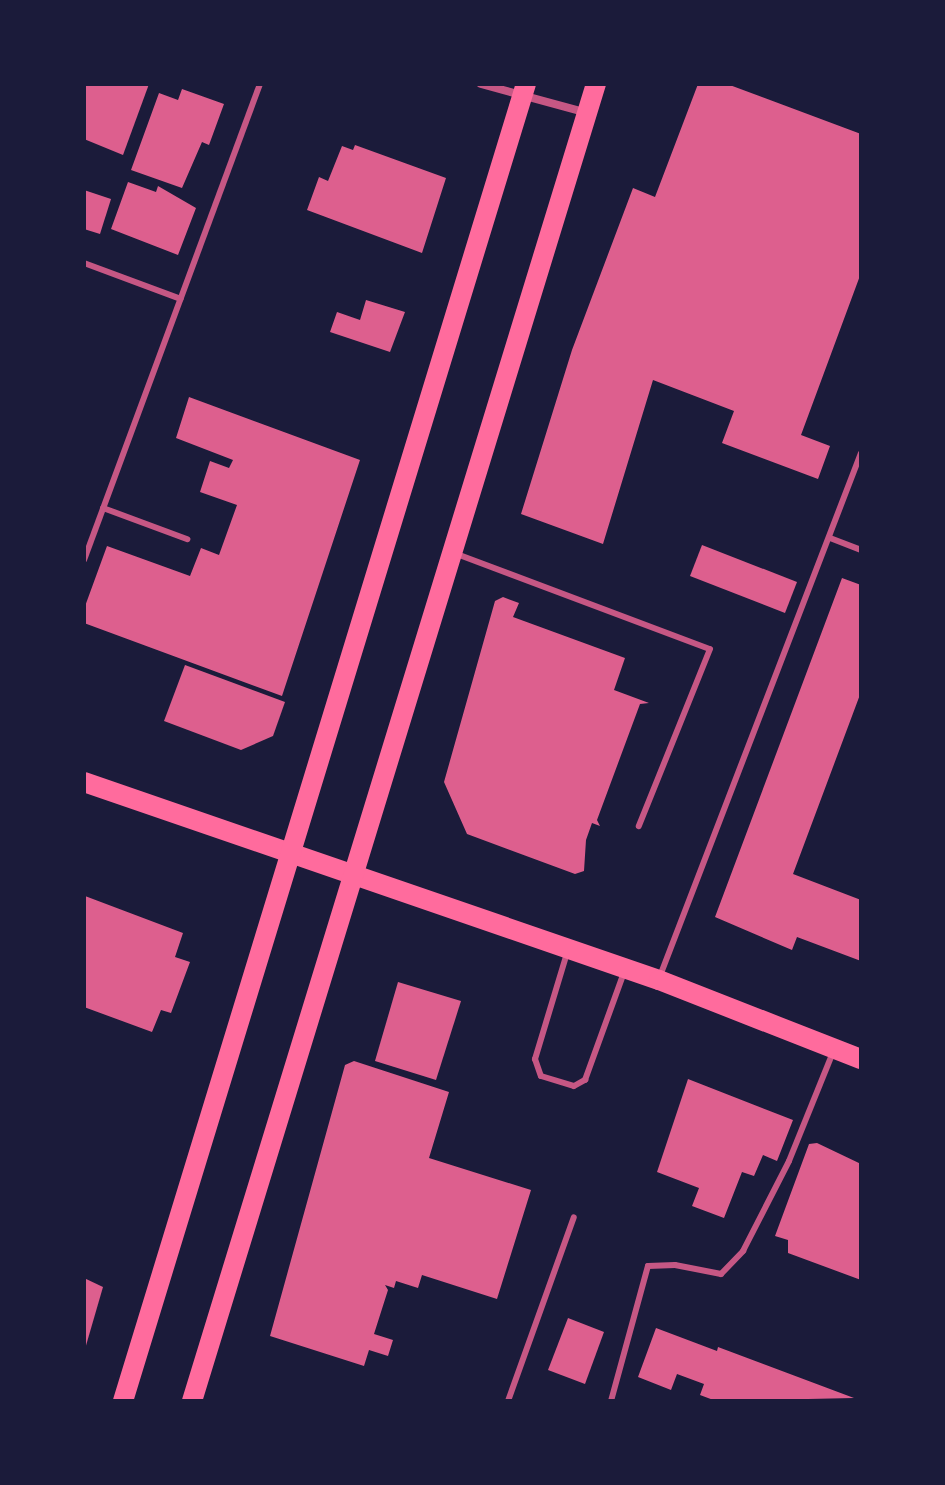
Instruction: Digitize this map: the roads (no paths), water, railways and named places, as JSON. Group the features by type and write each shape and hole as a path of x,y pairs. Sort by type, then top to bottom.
{"main road":[{"path":"192,1401 356,878 596,84"},
{"path":"123,1401 524,90"},
{"path":"84,782 290,856 659,980 861,1059"}],"street":[{"path":"481,84 524,90 588,113"}],"lane":[{"path":"84,560 260,84"},
{"path":"84,263 181,299"},
{"path":"659,980 861,453"},
{"path":"103,508 187,539"},
{"path":"830,538 861,550"},
{"path":"454,553 710,649 639,826"},
{"path":"568,950 535,1059 541,1076 574,1086 585,1080 625,969"},
{"path":"611,1401 648,1266 675,1265 721,1274 743,1251 789,1161 834,1048"},
{"path":"508,1401 574,1217"}]}
